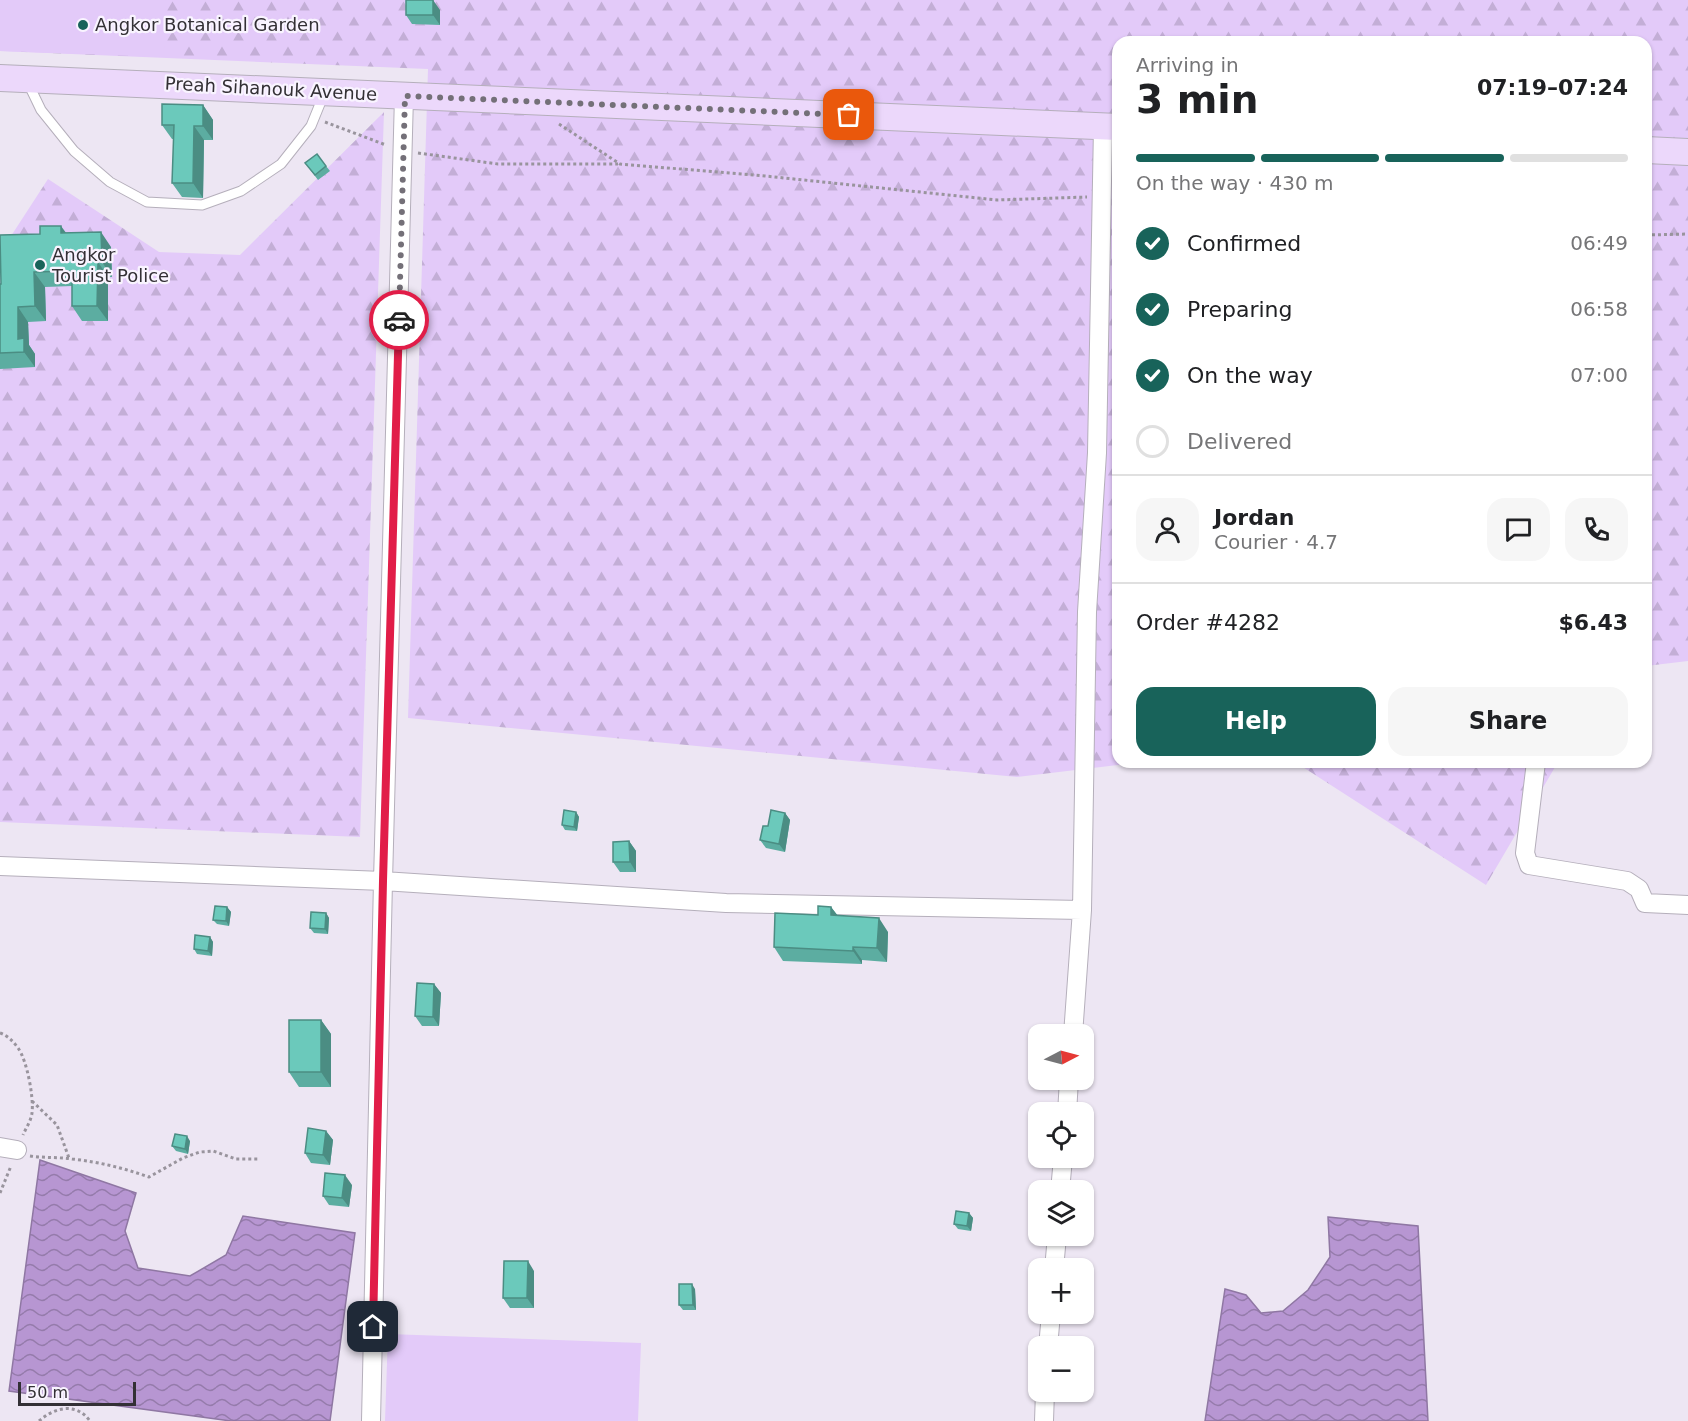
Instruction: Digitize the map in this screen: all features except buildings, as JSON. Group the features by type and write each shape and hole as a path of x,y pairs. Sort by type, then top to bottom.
{"street":[{"name":"Preah Sihanouk Avenue","path":"0,78 1110,127"},
{"path":"371,1421 383,881 405,96"},
{"path":"1074,1024 1082,910 1088,612 1097,453 1102,197 1110,127"},
{"path":"1652,150 1688,152"},
{"path":"1535,768 1526,853 1529,864 1627,881 1639,889 1645,903 1688,905"},
{"path":"0,866 383,881 726,903 1082,910"},
{"path":"1044,1421 1045,1402"}],"lane":[{"path":"26,78 41,110 74,151 110,182 147,202 202,205 241,191 282,164 311,126 326,92"}],"path":[{"path":"315,118 404,151 498,164 620,165 765,176 997,200 1102,197"},
{"path":"553,120 620,165"},
{"path":"1652,235 1688,234"},
{"path":"0,1033 8,1037 23,1056 32,1101 31,1119 9,1149 0,1192"},
{"path":"32,1101 57,1125 69,1158"},
{"path":"9,1149 45,1158 69,1158 114,1165 149,1177 183,1158 200,1152 213,1151 236,1159 258,1159"},
{"path":"39,1421 58,1408 69,1408 81,1413 90,1421"}],"green space":[{"path":"0,0 1688,0 1688,661 1652,665 1652,36 1112,36 1112,766 1017,777 408,718 428,69 0,51"},
{"name":"Angkor Botanical Garden","path":"0,0 166,0 164,57 0,51"},
{"path":"384,112 360,837 0,822 0,253 48,179 159,252 240,255"},
{"path":"1304,768 1554,768 1486,885"},
{"path":"388,1334 641,1343 638,1421 385,1421"}],"water":[{"path":"40,1160 136,1193 125,1231 138,1268 190,1276 226,1255 243,1216 355,1233 330,1421 231,1421 9,1391"},
{"path":"1328,1217 1418,1226 1428,1421 1205,1421 1225,1289 1246,1295 1261,1313 1283,1311 1308,1290 1330,1257"}],"way so far":[{"path":"399,320 405,96 849,115"}],"place":[{"name":"Angkor Botanical Garden","path":"83,25"},
{"name":"Angkor Tourist Police","path":"40,265"}],"route":[{"path":"373,1327 399,320"}]}
